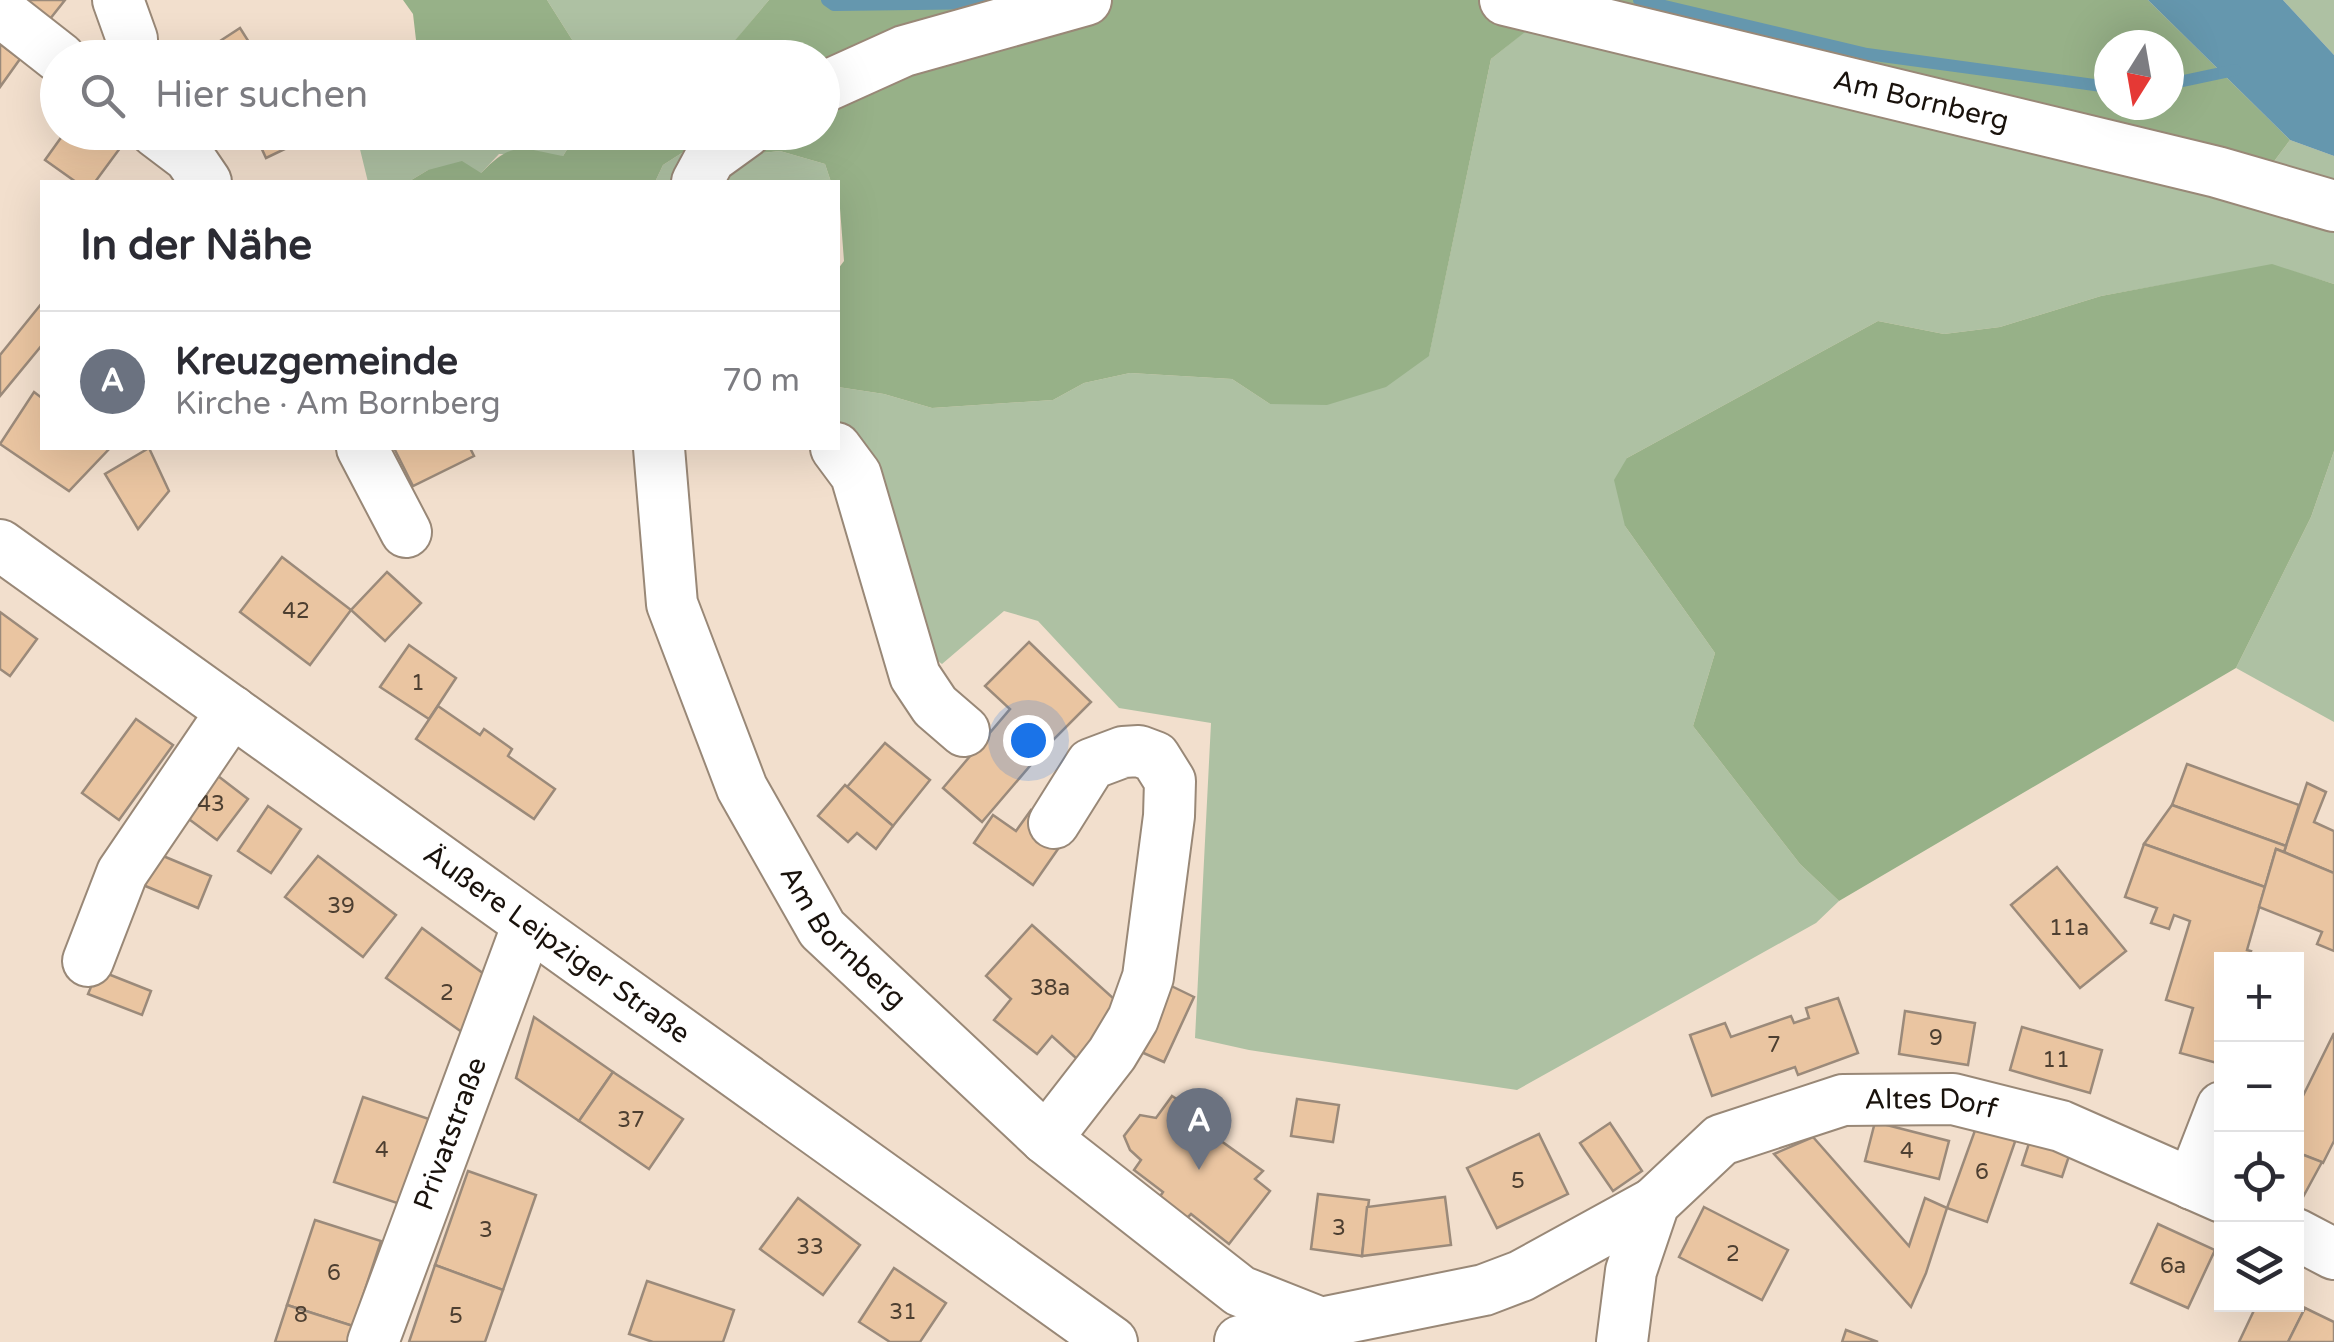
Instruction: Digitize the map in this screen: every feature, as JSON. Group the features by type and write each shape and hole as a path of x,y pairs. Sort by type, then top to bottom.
{"street":[{"path":"118,0 132,40"},
{"path":"840,80 904,50 1086,0"},
{"name":"Am Bornberg","path":"1506,0 2217,172 2334,206"},
{"path":"0,11 40,42"},
{"path":"180,150 205,180"},
{"path":"698,180 710,158 721,150"},
{"path":"363,450 406,532"},
{"name":"Am Bornberg","path":"659,450 672,604 742,788 822,929 1046,1139 1240,1292 1321,1322"},
{"path":"837,450 856,475 914,676 935,706 964,732"},
{"name":"Äußere Leipziger Straße","path":"0,545 1112,1342"},
{"path":"88,961 122,873 232,711"},
{"path":"1046,1139 1112,1054 1132,1019 1148,977 1170,816 1170,781 1155,757 1123,752 1091,764 1054,822"},
{"name":"Privatstraße","path":"373,1342 528,924"},
{"name":"Altes Dorf","path":"1239,1341 1484,1290 1520,1276 1654,1202 1720,1140 1843,1100 1954,1099 2061,1126 2207,1190"},
{"path":"2207,1190 2217,1132"},
{"name":"Altes Dorf","path":"1622,1342 1631,1271 1654,1202"},
{"path":"2304,1238 2334,1254"},
{"path":"1239,1341 1240,1292"},
{"path":"1321,1322 1372,1342"}],"green space":[{"path":"403,0 547,0 572,40 416,40 413,14"},
{"path":"547,0 769,0 736,40 572,40"},
{"path":"769,0 2148,0 2178,30 2094,30 2094,120 2184,120 2184,35 2290,140 2245,200 1529,29 1491,59 1429,356 1386,387 1327,405 1270,404 1232,379 1130,373 1084,383 1053,400 932,408 884,394 840,387 840,266 844,261 840,180 830,180 825,164 780,151 729,157 693,150 840,150 840,40 735,40"},
{"path":"2283,0 2334,0 2334,55"},
{"path":"1528,29 2245,200 2290,140 2334,156 2334,284 2272,265 2101,296 2000,327 1944,334 1878,321 1627,458 1625,526 1715,653 1693,726 1800,864 1839,901 1816,923 1517,1090 1249,1050 1195,1038 1211,723 1119,708 1038,621 1004,611 942,664 927,653 840,436 840,387 884,394 932,408 1053,400 1084,383 1130,373 1232,379 1270,404 1429,355 1491,59"},
{"path":"360,150 567,150 563,156 499,154 481,173 428,170 411,180 368,180"},
{"path":"567,150 686,150 663,165 656,180 411,180 428,170 462,161 481,173 510,151 563,156"},
{"path":"686,150 729,157 780,151 825,164 830,180 656,180 663,165"},
{"path":"2272,264 2334,284 2334,451 2311,517 2236,668 1839,901 1800,864 1693,726 1715,653 1625,526 1614,480 1627,458 1878,321 1944,334 2000,327 2101,296"},
{"path":"2334,451 2334,722 2236,668 2311,517"}],"water":[{"path":"2148,0 2283,0 2334,55 2334,156 2290,140 2184,35 2184,30 2178,30"}],"building":[{"path":"15,0 65,0 46,24"},
{"path":"240,28 248,40 222,40"},
{"path":"0,44 20,59 0,87"},
{"path":"52,150 119,150 96,180 73,180 45,160"},
{"path":"262,150 283,150 266,158"},
{"path":"40,305 40,347 0,396 0,355"},
{"path":"34,392 40,396 40,450 108,450 69,491 0,444"},
{"path":"150,450 169,491 138,529 105,474"},
{"path":"395,450 471,450 474,456 413,486"},
{"path":"282,557 351,610 310,665 240,612"},
{"path":"387,572 421,603 385,641 351,610"},
{"path":"0,612 37,639 10,676 0,669"},
{"path":"1029,642 1091,702 982,822 943,788 1010,709 985,686"},
{"path":"409,645 456,678 429,719 380,687"},
{"path":"438,706 480,735 484,729 512,749 508,756 555,789 534,819 416,739"},
{"path":"136,719 173,745 119,820 82,793"},
{"path":"885,743 930,780 893,826 847,787"},
{"path":"2187,764 2299,805 2286,846 2172,805"},
{"path":"205,766 248,799 217,840 174,808"},
{"path":"2307,783 2326,792 2314,822 2334,831 2334,873 2284,852"},
{"path":"845,785 893,826 876,849 857,833 848,842 818,816"},
{"path":"2172,805 2286,846 2284,852 2276,849 2265,887 2144,844"},
{"path":"268,806 301,829 271,873 238,851"},
{"path":"1031,810 1067,836 1033,885 974,843 993,815 1016,831"},
{"path":"2144,844 2265,887 2247,950 2251,952 2214,952 2214,1062 2180,1053 2193,1008 2166,1000 2190,921 2174,915 2169,929 2151,923 2157,908 2125,897"},
{"path":"144,848 211,876 198,908 131,880"},
{"path":"2276,849 2334,873 2334,951 2317,944 2322,932 2259,907"},
{"path":"318,856 396,915 363,957 285,897"},
{"path":"2057,867 2126,951 2080,988 2011,905"},
{"path":"1032,925 1123,1007 1077,1059 1052,1036 1037,1054 994,1020 1011,999 986,976"},
{"path":"422,928 488,977 466,1035 386,978"},
{"path":"98,970 151,991 142,1015 88,994"},
{"path":"1161,981 1194,997 1164,1062 1130,1047"},
{"path":"1838,998 1858,1053 1798,1075 1795,1067 1712,1096 1690,1035 1725,1023 1731,1037 1791,1016 1794,1023 1809,1018 1806,1008"},
{"path":"1905,1011 1975,1023 1968,1065 1899,1054"},
{"path":"534,1017 613,1072 579,1121 516,1078"},
{"path":"2022,1027 2102,1050 2090,1093 2010,1070"},
{"path":"2334,1033 2334,1141 2323,1163 2304,1155 2304,1094"},
{"path":"613,1072 683,1119 649,1169 579,1121"},
{"path":"1172,1096 1186,1105 1182,1113 1263,1171 1255,1179 1270,1191 1229,1244 1191,1214 1183,1222 1157,1201 1163,1192 1134,1170 1141,1160 1130,1150 1124,1136 1140,1115 1156,1118"},
{"path":"363,1097 429,1119 400,1204 334,1182"},
{"path":"1297,1099 1339,1105 1333,1142 1291,1136"},
{"path":"1875,1122 1949,1141 1939,1179 1865,1161"},
{"path":"1978,1122 2017,1136 1987,1222 1947,1208"},
{"path":"1610,1123 1642,1171 1613,1191 1580,1143"},
{"path":"1539,1134 1568,1194 1497,1228 1467,1168"},
{"path":"1813,1137 1909,1246 1925,1198 1947,1208 1911,1307 1774,1154"},
{"path":"2031,1137 2071,1150 2062,1177 2022,1165"},
{"path":"2304,1155 2322,1162 2304,1195"},
{"path":"468,1171 536,1195 503,1290 435,1265"},
{"path":"1318,1194 1369,1200 1362,1256 1311,1249"},
{"path":"1445,1197 1451,1245 1362,1256 1367,1207"},
{"path":"798,1198 860,1245 823,1295 760,1249"},
{"path":"1704,1207 1788,1250 1762,1300 1679,1257"},
{"path":"315,1220 381,1241 353,1326 287,1305"},
{"path":"2158,1224 2214,1250 2188,1308 2131,1283"},
{"path":"435,1265 503,1290 485,1342 409,1342"},
{"path":"894,1268 946,1303 920,1342 890,1342 859,1322"},
{"path":"647,1281 734,1310 723,1342 653,1342 629,1334"},
{"path":"287,1305 353,1326 348,1342 275,1342"},
{"path":"2304,1310 2334,1322 2334,1342 2288,1342"},
{"path":"2253,1312 2303,1312 2288,1342 2239,1342"},
{"path":"1846,1330 1878,1342 1842,1342"}],"waterway":[{"path":"827,0 834,5 995,3"},
{"path":"1639,0 1867,54 2094,85"},
{"path":"2184,81 2235,70"}],"place":[{"name":"Kreuzgemeinde","path":"1199,1170"}]}
